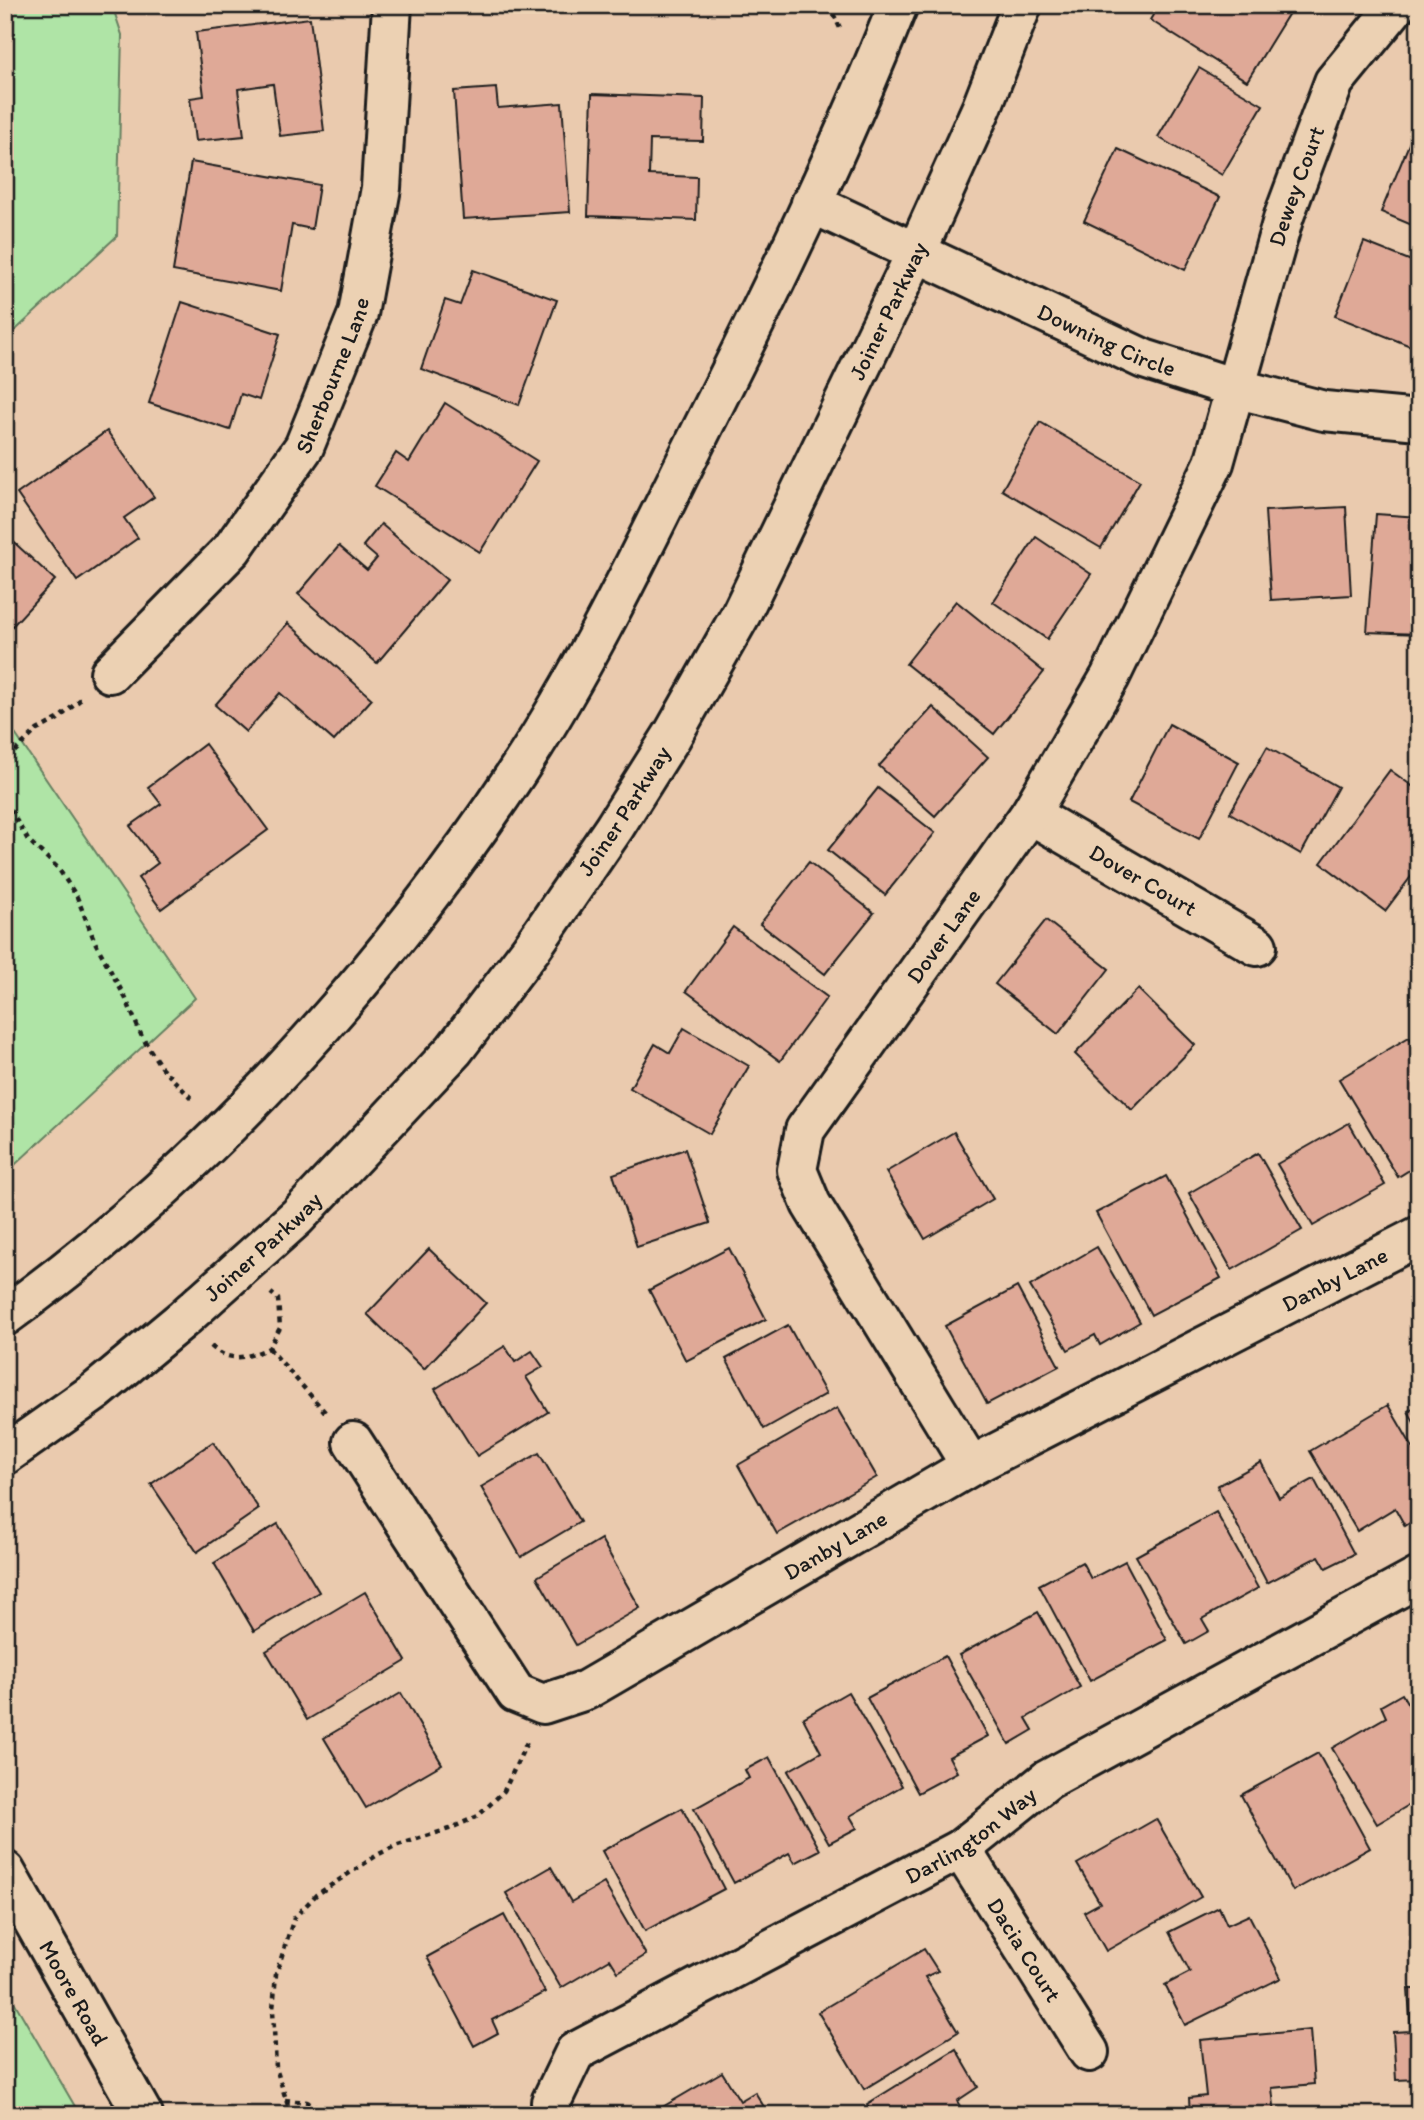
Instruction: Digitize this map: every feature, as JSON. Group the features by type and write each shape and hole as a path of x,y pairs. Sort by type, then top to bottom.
{"street":[{"path":"392,6 399,5"},
{"path":"5,1316 114,1231 291,1063 367,974 442,878 518,770 578,672 757,319 859,102 898,5"},
{"name":"Joiner Parkway","path":"5,1455 96,1391 184,1318 297,1217 454,1050 531,949 614,828 672,736 741,614 916,253 982,107 1022,5"},
{"name":"Dewey Court","path":"1235,388 1284,216 1334,82 1397,5"},
{"name":"Sherbourne Lane","path":"110,673 232,549 304,447 358,314 381,188 392,6"},
{"name":"Downing Circle","path":"811,203 1144,359 1235,388 1324,411 1419,421"},
{"name":"Dover Lane","path":"971,1466 811,1204 797,1170 805,1130 1030,814 1110,677 1214,463 1235,388"},
{"name":"Dover Court","path":"1030,814 1258,946"},
{"name":"Danby Lane","path":"543,1704 586,1690 971,1466 1419,1236"},
{"path":"353,1442 516,1693 543,1704"},
{"name":"Darlington Way","path":"552,2115 551,2102 575,2052 961,1849 1047,1780 1419,1577"},
{"name":"Dacia Court","path":"961,1849 1089,2052"},
{"name":"Moore Road","path":"5,1871 142,2115"}],"path":[{"path":"5,769 13,753 37,730 58,719 110,673"},
{"path":"5,801 29,840 58,868 77,897 95,942 142,1037 161,1067 222,1131"},
{"path":"184,1318 220,1354 245,1358 269,1348 280,1328 278,1299 244,1266"},
{"path":"269,1348 353,1442"},
{"path":"291,2115 276,2068 273,2010 276,1974 294,1918 316,1895 379,1854 478,1816 504,1791 543,1704"},
{"path":"285,2100 307,2102 334,2115"}],"green space":[{"path":"5,5 112,5 122,35 117,236 5,340"},
{"path":"5,719 195,998 5,1174"},
{"path":"5,1986 80,2115 5,2115"}],"building":[{"path":"1159,5 1277,5 1289,13 1247,81 1150,20"},
{"path":"310,18 324,131 280,136 273,84 238,89 244,136 195,141 190,98 204,96 196,32"},
{"path":"1199,68 1263,105 1222,175 1158,137"},
{"path":"496,88 498,108 562,103 570,212 463,219 454,91"},
{"path":"592,94 704,98 703,141 650,140 649,175 697,177 696,220 588,216"},
{"path":"1411,139 1419,142 1419,228 1381,212"},
{"path":"1118,149 1220,197 1185,270 1084,221"},
{"path":"191,162 319,185 312,229 292,225 281,291 173,271"},
{"path":"1364,242 1419,264 1418,349 1335,316"},
{"path":"473,270 557,300 519,405 421,369 445,300 460,305"},
{"path":"182,302 280,334 259,400 241,394 230,430 149,403"},
{"path":"445,403 537,461 480,552 375,486 396,453 409,462"},
{"path":"1040,422 1140,481 1101,548 1002,490"},
{"path":"107,431 154,497 124,518 138,538 77,581 17,494"},
{"path":"1346,507 1351,595 1271,600 1265,511"},
{"path":"1376,514 1419,517 1419,634 1367,632"},
{"path":"381,524 447,580 377,663 298,594 339,546 367,570 377,558 363,546"},
{"path":"5,534 55,580 5,634"},
{"path":"1036,537 1091,574 1047,639 993,602"},
{"path":"956,601 1044,672 994,734 906,664"},
{"path":"288,623 372,699 334,741 280,693 246,732 215,705"},
{"path":"933,707 988,757 935,816 879,766"},
{"path":"1169,724 1239,762 1199,839 1129,802"},
{"path":"205,744 268,830 161,909 138,878 158,863 130,826 161,804 148,787"},
{"path":"1267,747 1338,787 1301,854 1230,813"},
{"path":"1390,770 1419,791 1419,866 1385,911 1321,863"},
{"path":"878,788 935,833 885,895 828,850"},
{"path":"809,862 874,913 825,974 760,924"},
{"path":"1046,920 1109,969 1058,1034 995,984"},
{"path":"733,927 827,997 780,1061 686,991"},
{"path":"1138,989 1195,1045 1132,1110 1075,1054"},
{"path":"684,1028 749,1066 710,1134 630,1088 655,1044 670,1053"},
{"path":"1409,1037 1419,1053 1419,1164 1398,1177 1339,1079"},
{"path":"1349,1123 1385,1185 1313,1226 1277,1164"},
{"path":"954,1132 993,1199 925,1239 886,1172"},
{"path":"685,1149 710,1223 637,1247 613,1174"},
{"path":"1258,1153 1302,1230 1232,1270 1189,1193"},
{"path":"1166,1176 1221,1278 1151,1315 1096,1213"},
{"path":"1097,1247 1140,1322 1100,1345 1095,1335 1068,1350 1030,1286"},
{"path":"729,1248 766,1319 686,1361 649,1290"},
{"path":"429,1249 486,1303 424,1369 367,1314"},
{"path":"1017,1287 1059,1366 987,1404 945,1326"},
{"path":"788,1325 826,1394 764,1429 726,1359"},
{"path":"505,1346 515,1362 532,1351 543,1367 526,1377 548,1412 477,1456 435,1389"},
{"path":"1388,1405 1419,1458 1419,1517 1405,1526 1395,1508 1357,1531 1310,1451"},
{"path":"1419,1405 1419,1432 1408,1411"},
{"path":"837,1408 877,1477 777,1534 738,1465"},
{"path":"213,1442 259,1509 197,1552 151,1484"},
{"path":"539,1453 580,1522 521,1557 481,1487"},
{"path":"1261,1462 1279,1498 1314,1479 1354,1554 1326,1568 1319,1556 1267,1583 1217,1486"},
{"path":"1216,1512 1258,1588 1202,1619 1209,1631 1186,1644 1136,1556"},
{"path":"278,1524 319,1592 254,1631 214,1563"},
{"path":"601,1539 640,1608 576,1645 537,1577"},
{"path":"1125,1561 1167,1640 1090,1681 1039,1585 1082,1562 1091,1579"},
{"path":"365,1592 406,1661 307,1720 266,1651"},
{"path":"1038,1612 1080,1687 1026,1718 1033,1730 1009,1744 959,1655"},
{"path":"945,1656 988,1736 949,1757 957,1772 918,1793 867,1698"},
{"path":"848,1692 902,1786 850,1816 857,1828 829,1843 788,1771 821,1752 803,1718"},
{"path":"401,1693 442,1764 366,1808 324,1738"},
{"path":"1402,1694 1419,1723 1419,1799 1377,1824 1332,1748 1386,1717 1381,1706"},
{"path":"1318,1753 1370,1848 1293,1891 1241,1795"},
{"path":"769,1757 820,1850 795,1863 789,1853 734,1883 694,1809 749,1778 745,1770"},
{"path":"682,1808 724,1889 645,1931 602,1851"},
{"path":"1156,1819 1201,1897 1106,1951 1084,1912 1100,1903 1077,1864"},
{"path":"551,1867 571,1902 604,1883 646,1955 618,1972 610,1959 561,1988 506,1893"},
{"path":"1219,1907 1227,1925 1249,1915 1281,1978 1185,2025 1165,1985 1190,1972 1169,1932"},
{"path":"504,1915 545,1992 492,2020 498,2033 474,2046 427,1957"},
{"path":"924,1949 938,1971 925,1977 958,2032 864,2089 818,2012"},
{"path":"1408,1989 1419,1989 1419,2079 1396,2080 1393,2032 1411,2031"},
{"path":"1310,2030 1314,2084 1272,2088 1275,2115 1190,2115 1189,2098 1206,2096 1200,2040"},
{"path":"956,2049 978,2087 957,2101 965,2115 873,2115 867,2104"},
{"path":"722,2072 740,2101 755,2092 769,2115 649,2115"}]}
